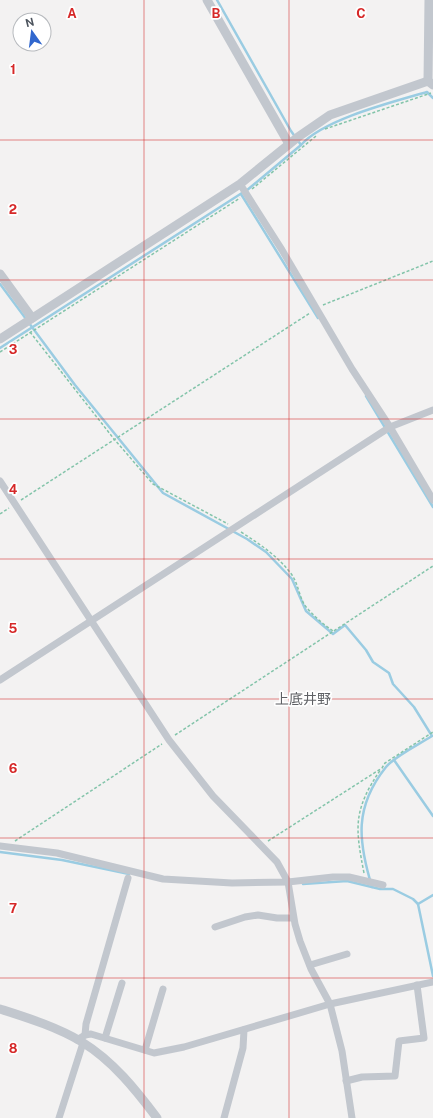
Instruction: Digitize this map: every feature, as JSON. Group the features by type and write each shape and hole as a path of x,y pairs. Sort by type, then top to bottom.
{"street":[{"path":"207,0 289,144"},
{"path":"0,339 240,184 289,144 330,115 431,83 429,0"},
{"path":"240,184 352,369 390,427 433,500"},
{"path":"0,274 32,318"},
{"path":"0,680 233,527 390,427 433,410"},
{"path":"0,481 169,740 213,796 277,862 288,882 293,918 310,965 330,1004 342,1051 352,1118"},
{"path":"3,847 57,853 163,879 232,883 288,882 333,877 349,877 383,885"},
{"path":"59,1118 128,878"},
{"path":"215,927 245,917 258,915 277,918 293,918"},
{"path":"310,965 347,954"},
{"path":"82,1039 91,1034 154,1053 184,1048 330,1004 433,982"},
{"path":"105,1038 122,983"},
{"path":"346,1081 362,1077 395,1076 400,1041 424,1038 417,985"},
{"path":"145,1050 163,989"},
{"path":"0,1009 46,1024 82,1039 134,1088 157,1118"},
{"path":"224,1118 243,1048 244,1030"}],"path":[{"path":"323,130 433,92"},
{"path":"0,352 246,194 317,135"},
{"path":"0,514 317,309 328,303 433,262"},
{"path":"30,332 114,439 152,484 233,527 267,548 294,577 304,603 313,614 334,631"},
{"path":"3,847 169,740 433,566"},
{"path":"365,881 358,844 357,824 364,794 385,763 433,732"},
{"path":"262,845 382,768"}],"waterway":[{"path":"217,0 291,131 301,145 326,127 360,112 427,92 433,98"},
{"path":"246,191 301,145"},
{"path":"0,348 242,193"},
{"path":"241,194 318,318"},
{"path":"0,284 75,385 163,493 247,539 266,552 292,579 306,611 333,634 345,625 366,650 373,662 389,673 393,684 414,707 432,736 390,763 368,796 364,810 362,839 367,870 372,887"},
{"path":"366,396 433,507"},
{"path":"394,760 433,816"},
{"path":"0,852 62,860 129,874"},
{"path":"303,884 347,881 380,889 393,889 413,899 418,904 433,976"},
{"path":"418,904 433,895"}],"district":[{"name":"上底井野","path":"303,699"}]}
